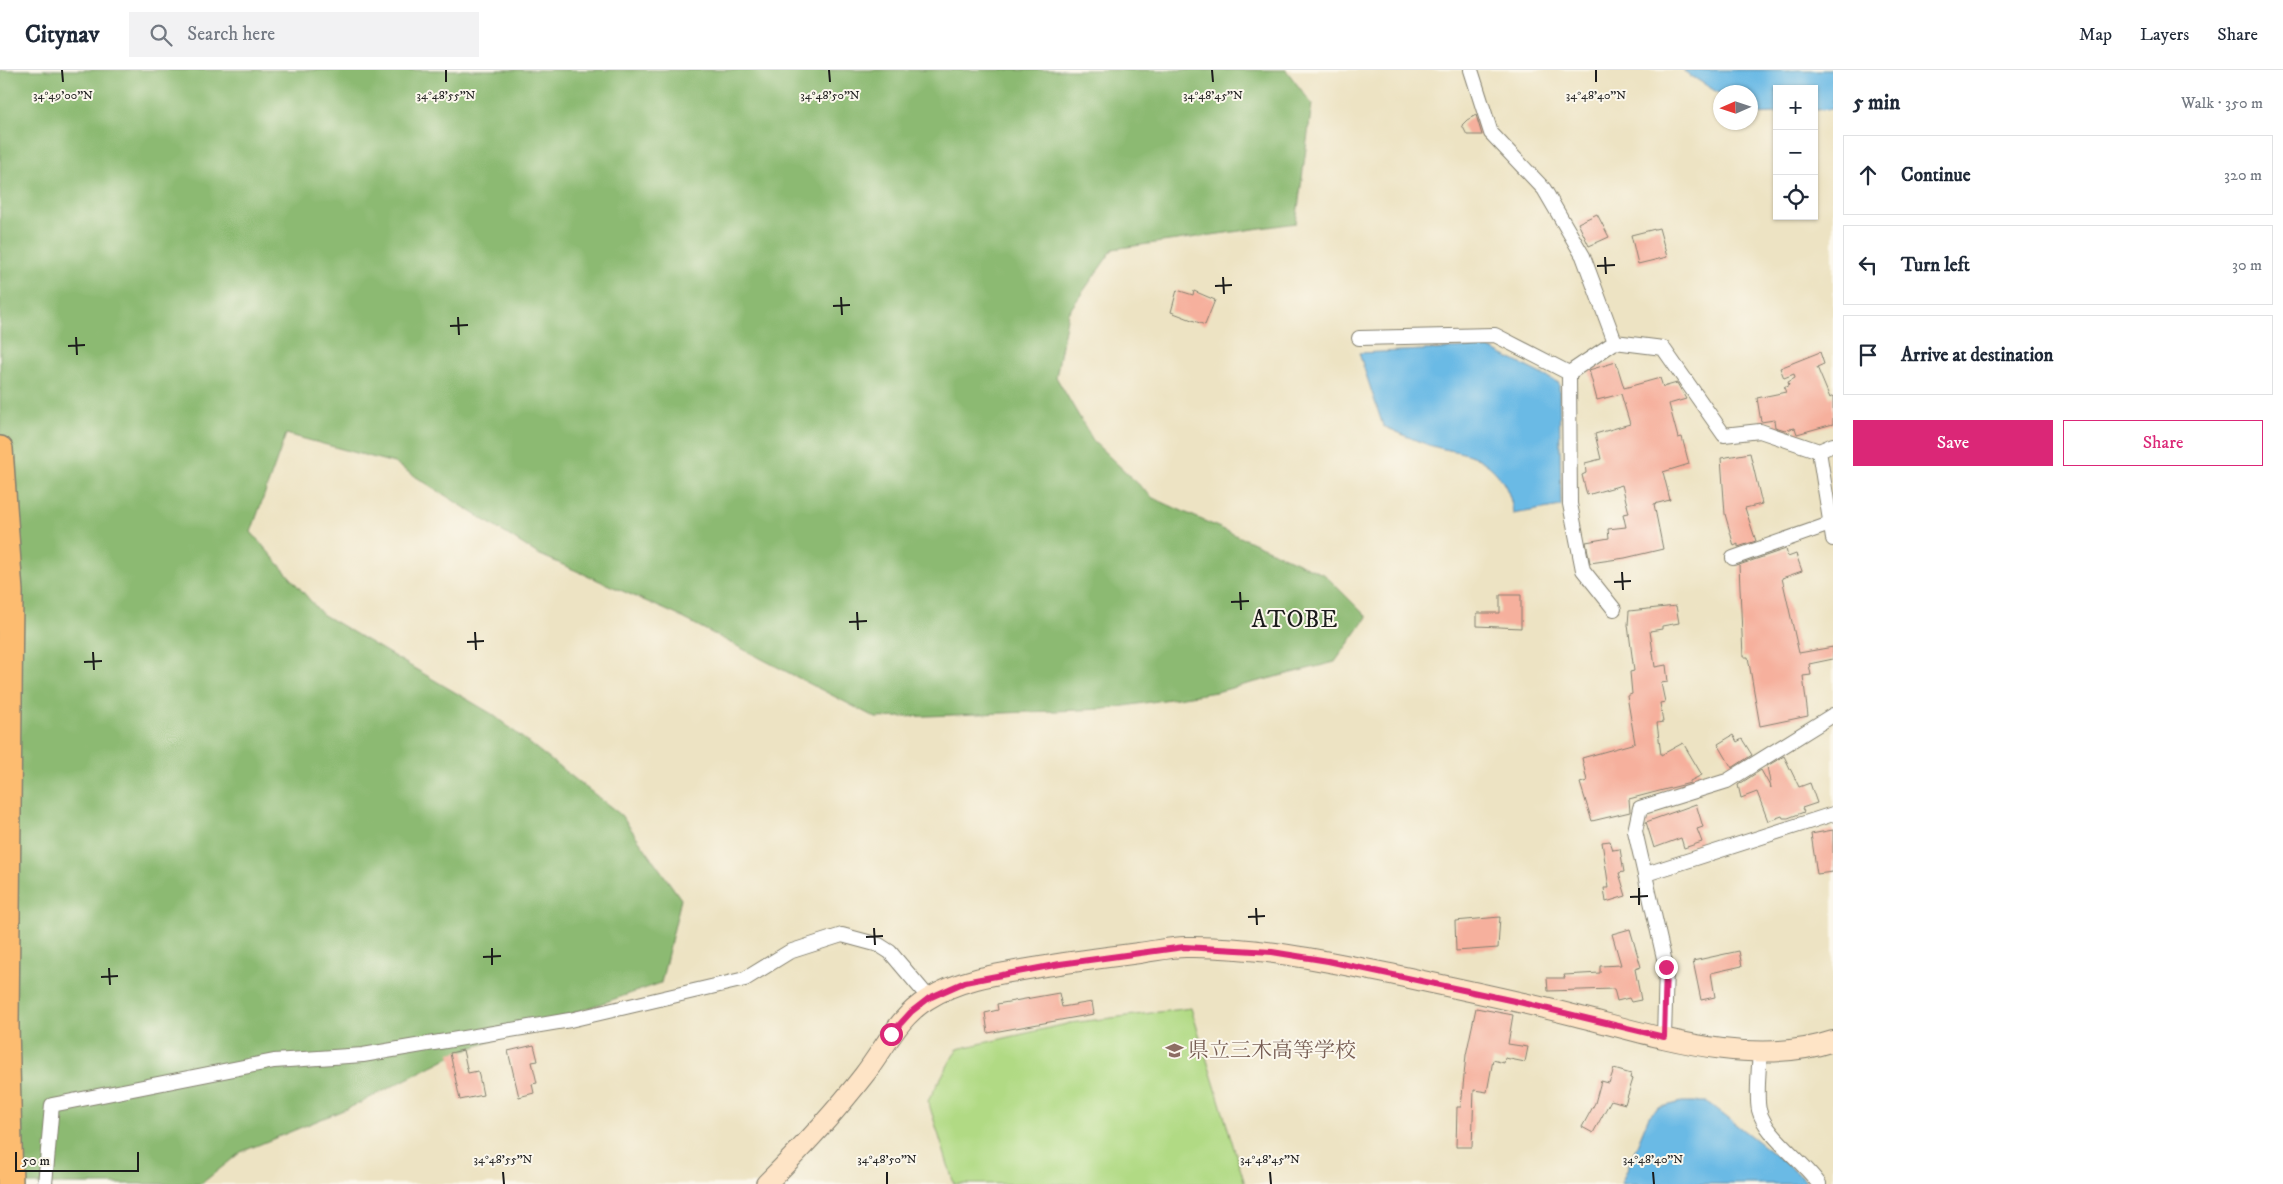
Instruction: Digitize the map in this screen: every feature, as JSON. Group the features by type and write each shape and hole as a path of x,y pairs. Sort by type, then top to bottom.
{"highway":[{"path":"0,449 10,602 6,1025 10,1184"},
{"path":"6,1025 19,1184"}],"street":[{"path":"1470,70 1491,133 1544,189 1582,256 1615,342"},
{"path":"1358,338 1495,335 1569,373"},
{"path":"1569,373 1615,342 1663,348 1724,436 1760,431 1819,450 1833,445"},
{"path":"1569,373 1570,504 1583,570 1614,609"},
{"path":"1819,450 1833,540"},
{"path":"1732,558 1830,524"},
{"path":"1664,1037 1666,967 1635,831 1640,808 1726,781 1833,715"},
{"path":"1646,874 1833,814"},
{"path":"45,1184 52,1106 274,1061 363,1055 570,1020 745,979 789,952 842,935 879,945 890,952 929,998"},
{"path":"766,1184 811,1140 866,1072 891,1034 911,1012 929,998 965,982 1006,973 1184,947 1272,952 1328,961 1519,1002 1664,1037 1722,1048 1760,1052 1794,1049 1833,1041"},
{"path":"1760,1052 1759,1109 1768,1129 1810,1171 1819,1184"}],"green space":[{"path":"0,70 1286,70 1312,104 1296,223 1113,249 1068,313 1056,377 1094,442 1153,498 1325,575 1367,617 1335,662 1216,692 1105,709 876,718 675,614 538,554 394,463 286,434 251,532 322,614 492,714 621,815 681,899 661,983 457,1053 358,1104 241,1152 201,1184 0,1184"},
{"path":"1191,1008 1245,1184 954,1184 928,1101 957,1049 1071,1023"}],"water":[{"path":"1682,70 1833,70 1833,109 1818,110 1818,85 1773,85 1773,113 1758,114 1758,85 1713,85 1713,90"},
{"path":"1487,347 1559,383 1561,506 1513,514 1504,484 1498,475 1483,461 1463,453 1437,448 1383,426 1359,353"},
{"path":"1682,1102 1707,1102 1803,1177 1808,1184 1621,1184 1649,1116 1658,1108"}],"building":[{"path":"1476,115 1482,135 1467,135 1462,125"},
{"path":"1597,214 1609,237 1589,246 1578,223"},
{"path":"1659,228 1667,257 1638,264 1631,235"},
{"path":"1177,290 1193,295 1194,291 1215,300 1205,325 1171,312"},
{"path":"1820,352 1824,364 1817,367 1830,398 1833,396 1833,424 1797,434 1795,428 1785,430 1775,427 1774,420 1761,422 1757,398 1786,392 1784,388 1789,385 1788,382 1795,378 1794,374 1784,378 1780,368"},
{"path":"1616,362 1624,388 1660,378 1663,387 1677,383 1686,399 1669,404 1678,438 1682,437 1689,464 1663,472 1670,500 1654,504 1663,549 1625,558 1590,563 1586,542 1609,538 1608,529 1626,527 1623,514 1629,513 1622,485 1587,495 1582,475 1586,473 1585,463 1601,459 1595,434 1630,424 1621,394 1597,400 1589,370"},
{"path":"1750,453 1762,504 1745,508 1756,541 1738,547 1738,544 1734,546 1725,514 1721,458"},
{"path":"1786,549 1788,557 1796,554 1802,571 1782,578 1799,653 1833,647 1833,659 1809,664 1811,675 1803,676 1808,716 1760,726 1748,657 1743,657 1739,565"},
{"path":"1500,595 1521,595 1521,628 1477,626 1477,613 1500,613"},
{"path":"1676,606 1679,623 1662,626 1662,629 1650,631 1655,667 1666,665 1668,682 1661,683 1665,702 1660,703 1663,722 1657,723 1661,755 1683,743 1702,775 1690,781 1690,783 1629,799 1630,812 1592,821 1580,783 1587,781 1582,758 1635,743 1627,696 1632,694 1630,672 1634,671 1628,625 1629,611"},
{"path":"1733,735 1737,742 1742,739 1752,755 1732,768 1718,744"},
{"path":"1784,756 1799,787 1810,783 1817,803 1802,808 1804,812 1788,818 1783,818 1782,816 1768,821 1757,792 1741,798 1738,785 1761,770 1771,788 1767,766"},
{"path":"1696,804 1703,827 1697,829 1702,842 1684,848 1681,838 1654,848 1646,822"},
{"path":"1833,830 1833,872 1817,874 1811,834"},
{"path":"1610,841 1613,850 1620,849 1624,872 1619,873 1626,896 1606,902 1604,888 1609,888 1602,842"},
{"path":"1500,917 1498,948 1456,951 1455,921"},
{"path":"1630,929 1641,967 1635,969 1641,1000 1631,1002 1629,998 1617,1001 1614,989 1548,991 1547,978 1565,978 1564,975 1600,973 1600,966 1621,965 1612,934"},
{"path":"1739,951 1742,966 1711,973 1715,997 1701,1000 1693,961"},
{"path":"1059,993 1062,1007 1092,1002 1094,1014 988,1033 985,1013 998,1010 997,1004"},
{"path":"1476,1008 1513,1015 1508,1044 1528,1047 1525,1062 1505,1058 1504,1063 1493,1060 1487,1092 1474,1090 1472,1147 1456,1147 1457,1107 1461,1107 1466,1055"},
{"path":"534,1045 538,1061 532,1062 537,1083 532,1084 534,1093 519,1097 508,1051"},
{"path":"463,1050 468,1073 478,1071 483,1095 460,1100 450,1053"},
{"path":"1614,1069 1631,1074 1630,1078 1633,1079 1625,1104 1611,1100 1593,1133 1582,1127 1595,1103 1601,1081 1609,1083"}],"place":[{"name":"県立三木高等学校","path":"1174,1050"}],"district":[{"name":"ATOBE","path":"1295,619"}],"route":[{"path":"891,1034 911,1012 929,998 965,982 1060,964 1184,947 1272,952 1328,961 1519,1002 1664,1037 1666,967"}]}
